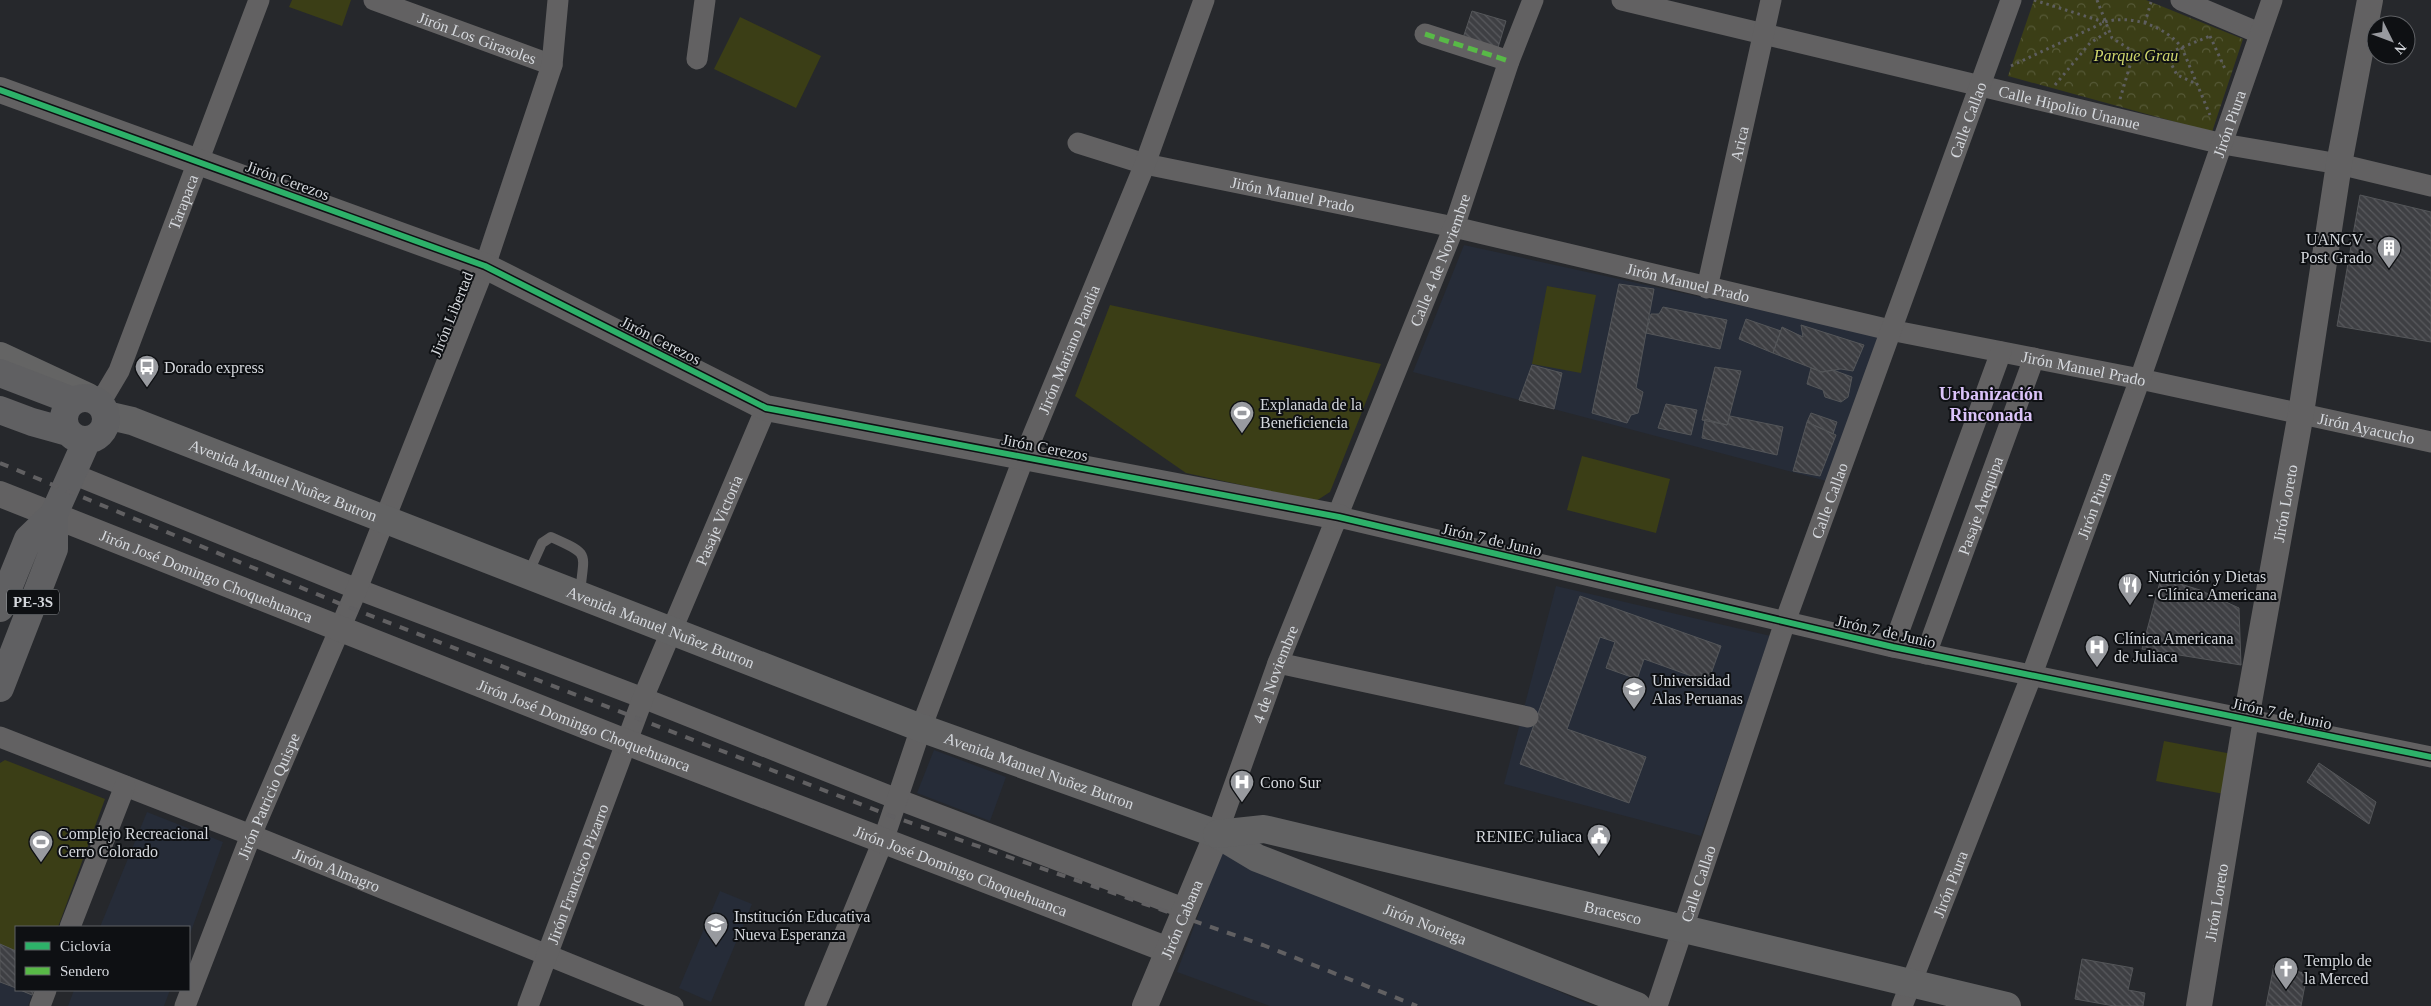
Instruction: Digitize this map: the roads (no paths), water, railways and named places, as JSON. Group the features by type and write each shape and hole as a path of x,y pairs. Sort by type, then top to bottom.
{"highway":[{"path":"0,373 92,404 105,427 98,436 77,436 0,410"},
{"path":"77,436 63,421 65,410 92,404"},
{"name":"PE-3S","path":"0,608 28,539 54,514 73,474 77,436"},
{"name":"PE-3S","path":"0,688 54,549 54,514"}],"main road":[{"path":"0,356 92,404"},
{"name":"Avenida Manuel Nuñez Butron","path":"92,404 921,728 1218,834"},
{"name":"Bracesco","path":"1218,834 1264,829 1683,928 1907,994 2007,1006"},
{"name":"Jirón Noriega","path":"1218,834 1257,858 1637,1006"}],"street":[{"name":"Tarapaca","path":"92,404 119,371 259,0"},
{"name":"Jirón Los Girasoles","path":"374,0 552,65"},
{"name":"Jirón Libertad","path":"357,589 383,518 485,266 552,65 558,0"},
{"path":"697,59 705,0"},
{"name":"Jirón Mariano Pandia","path":"815,1006 883,841 921,728 1024,457 1145,164 1204,0"},
{"name":"Calle 4 de Noviembre","path":"1338,517 1454,227 1509,61 1533,0"},
{"name":"Calle Hipolito Unanue","path":"1622,0 1763,32 2223,144 2338,164 2431,186"},
{"name":"Arica","path":"1707,288 1771,0"},
{"name":"Calle Callao","path":"1657,1006 1785,622 2011,0"},
{"path":"2181,0 2259,33"},
{"name":"Jirón Piura","path":"1907,994 2031,677 2140,378 2272,0"},
{"name":"Jirón Loreto","path":"2200,1006 2246,719 2302,412 2338,164 2370,0"},
{"path":"1425,34 1509,61"},
{"name":"Jirón Cerezos","path":"0,90 485,266 766,408 1338,517"},
{"name":"Jirón Manuel Prado","path":"1078,144 1145,164 1454,227 1890,330 2140,378 2302,412"},
{"name":"Pasaje Arequipa","path":"1893,647 2001,352"},
{"name":"Pasaje Arequipa","path":"1926,654 2034,358"},
{"name":"Pasaje Victoria","path":"643,698 673,632 766,408"},
{"name":"Jirón Ayacucho","path":"2302,412 2431,442"},
{"path":"73,474 357,589 643,698 897,800 1186,909"},
{"name":"Jirón José Domingo Choquehuanca","path":"0,494 626,742 1168,950"},
{"name":"Jirón 7 de Junio","path":"1338,517 1893,647 2431,758"},
{"name":"4 de Noviembre","path":"1218,834 1278,662 1338,517"},
{"name":"Jirón Patricio Quispe","path":"185,1006 251,835 357,589"},
{"path":"1278,662 1528,717"},
{"name":"Jirón Francisco Pizarro","path":"528,1006 643,698"},
{"name":"Jirón Almagro","path":"0,737 251,835 673,1006"},
{"path":"70,926 125,786"},
{"name":"Jirón Cabana","path":"1145,1006 1218,834"},
{"path":"40,1006 46,991"}],"lane":[{"path":"528,575 542,543 551,537 577,548 584,557 580,596"}],"railway":[{"path":"0,463 348,607 891,816 1263,945 1417,1006"}],"place":[{"name":"UANCV - Post Grado","path":"2389,269"},
{"name":"Dorado express","path":"147,388"},
{"name":"Explanada de la Beneficiencia","path":"1242,434"},
{"name":"Nutrición y Dietas - Clínica Americana","path":"2130,606"},
{"name":"Clínica Americana de Juliaca","path":"2097,668"},
{"name":"Universidad Alas Peruanas","path":"1634,710"},
{"name":"Cono Sur","path":"1242,803"},
{"name":"RENIEC Juliaca","path":"1599,857"},
{"name":"Complejo Recreacional Cerro Colorado","path":"41,863"},
{"name":"Institución Educativa Nueva Esperanza","path":"716,946"},
{"name":"Templo de la Merced","path":"2286,990"}],"district":[{"name":"Urbanización Rinconada","path":"1991,404"}],"park label":[{"name":"Parque Grau","path":"2136,55"}]}
